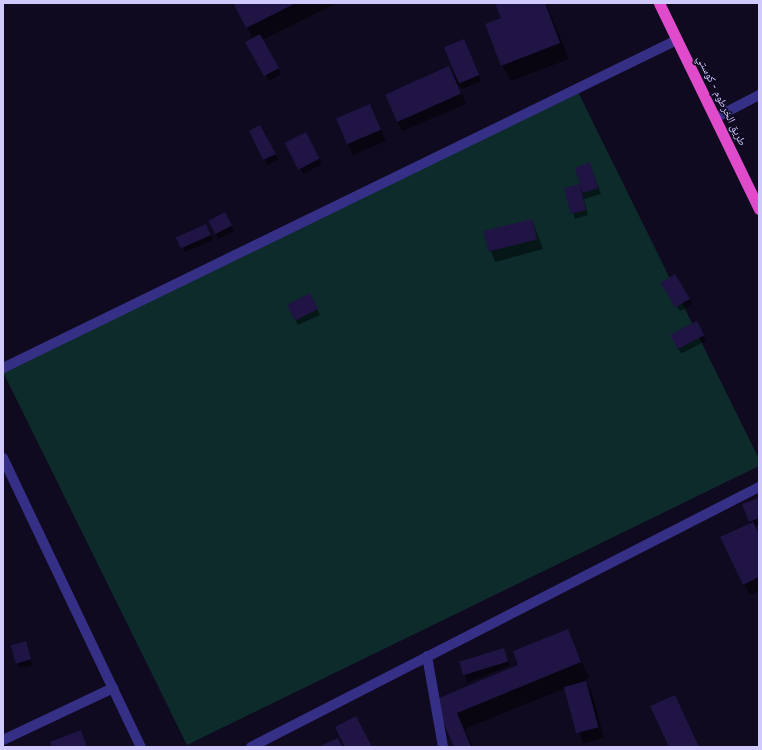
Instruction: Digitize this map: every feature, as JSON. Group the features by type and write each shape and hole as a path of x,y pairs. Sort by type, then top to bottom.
{"highway":[{"name":"طريق الخرطوم - كوستي","path":"659,3 759,209"}],"street":[{"path":"3,368 677,40"},
{"path":"715,118 759,95"},
{"path":"3,458 141,747"},
{"path":"251,747 759,487"},
{"path":"427,656 444,747"},
{"path":"3,740 113,688"}],"green space":[{"path":"578,92 759,459 759,466 187,745 3,372"}],"building":[{"path":"233,3 296,3 246,28"},
{"path":"495,3 545,3 560,43 501,66 485,24 501,18"},
{"path":"260,34 279,68 264,76 245,42"},
{"path":"464,39 479,75 459,83 444,48"},
{"path":"449,66 461,93 397,122 385,94"},
{"path":"370,104 381,130 347,144 336,118"},
{"path":"260,125 276,154 263,160 249,131"},
{"path":"306,132 320,159 298,170 285,143"},
{"path":"590,162 598,188 583,193 580,186 586,210 571,214 564,188 580,184 575,168"},
{"path":"225,212 232,225 215,234 208,221"},
{"path":"532,219 537,239 489,251 483,231"},
{"path":"206,224 211,235 181,248 176,237"},
{"path":"675,274 690,299 675,308 660,283"},
{"path":"310,293 318,309 295,321 287,305"},
{"path":"697,321 704,335 678,349 670,335"},
{"path":"759,498 759,518 749,522 742,504"},
{"path":"753,522 759,534 759,577 743,585 720,537"},
{"path":"568,629 581,662 457,713 471,747 454,747 434,700 518,665 513,651"},
{"path":"26,641 31,659 16,664 11,645"},
{"path":"504,648 508,661 463,675 459,662"},
{"path":"586,681 598,727 576,733 564,687"},
{"path":"675,695 699,747 669,747 650,706"},
{"path":"356,716 372,747 345,747 335,727"},
{"path":"81,730 87,747 52,747 50,742"},
{"path":"338,738 342,747 318,747"}]}
